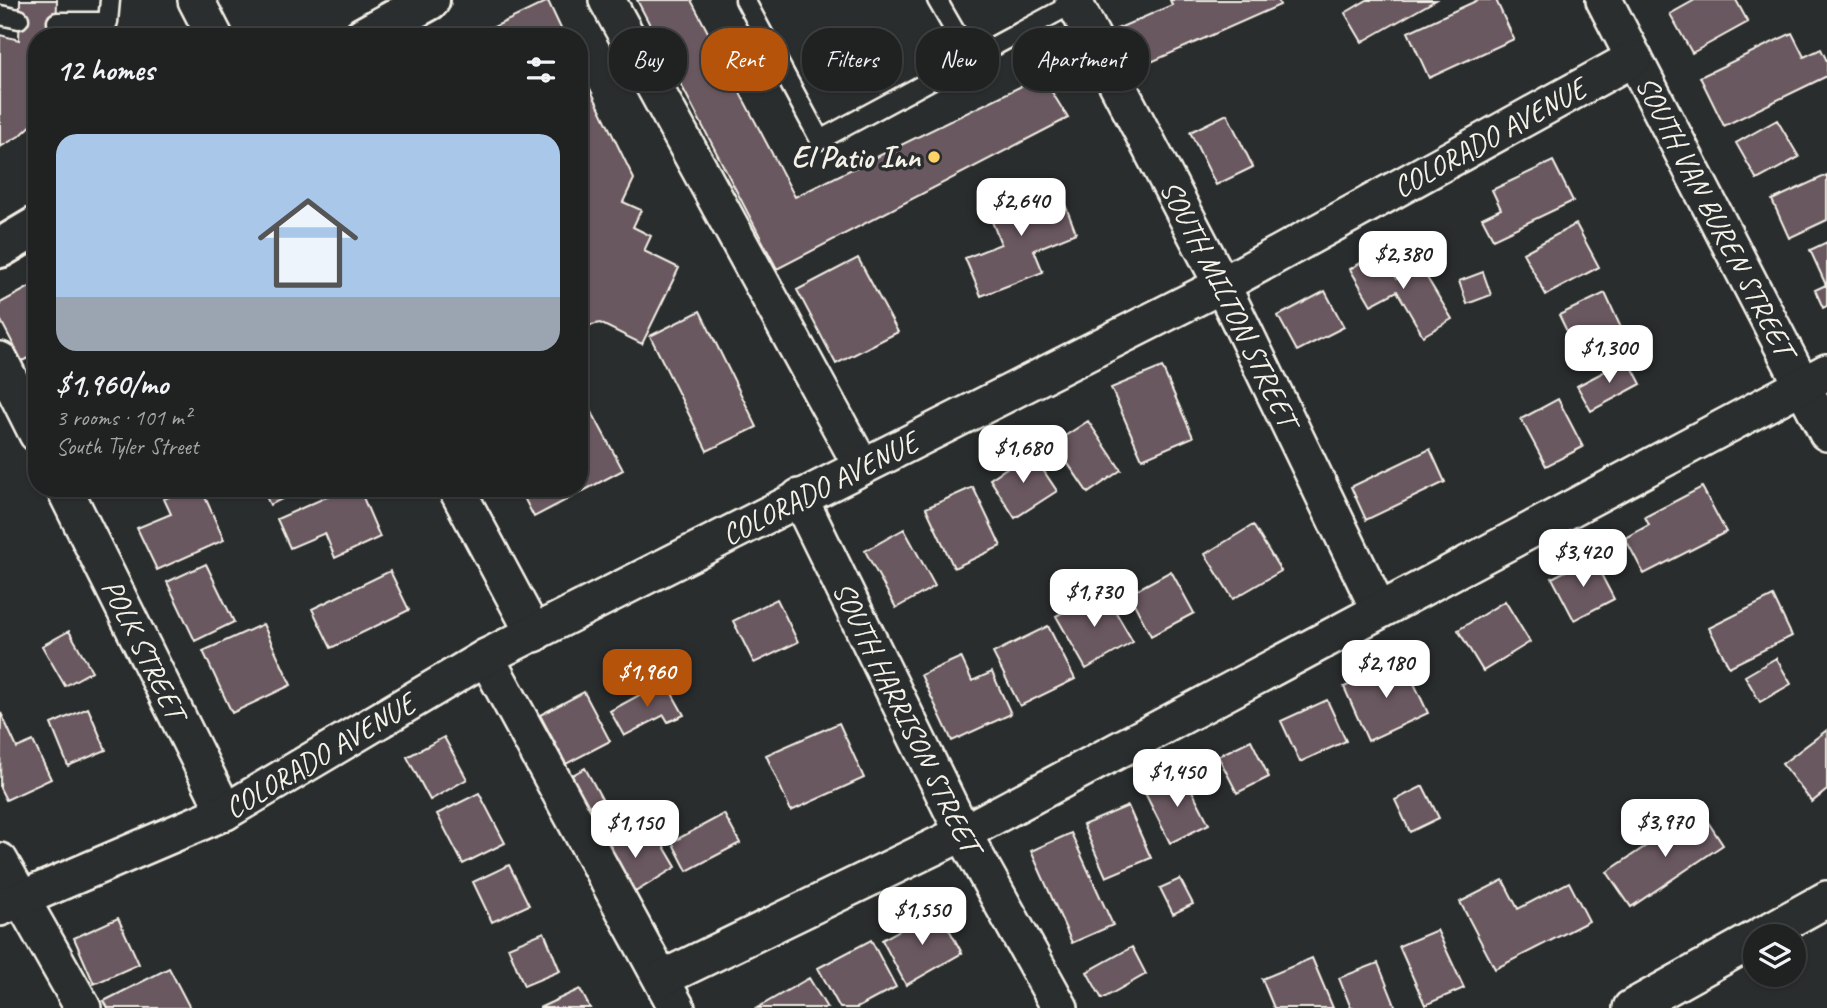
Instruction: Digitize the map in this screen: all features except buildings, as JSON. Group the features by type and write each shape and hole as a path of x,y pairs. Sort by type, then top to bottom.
{"street":[{"path":"196,0 210,28"},
{"path":"379,28 429,0"},
{"path":"607,0 862,467"},
{"name":"SOUTH VAN BUREN STREET","path":"1604,0 1815,378 1827,433"},
{"name":"SOUTH MILTON STREET","path":"1074,1 1222,285 1379,610"},
{"name":"COLORADO AVENUE","path":"9,903 225,812 486,657 1222,285 1634,58"},
{"path":"0,248 28,231"},
{"path":"0,360 28,416"},
{"path":"486,657 670,993 1815,378"},
{"name":"POLK STREET","path":"68,497 225,812"},
{"path":"461,497 534,634"},
{"name":"SOUTH HARRISON STREET","path":"799,497 964,833 1060,1008"},
{"path":"0,861 9,903 83,1008"},
{"path":"1781,924 1827,899"},
{"path":"1631,1008 1743,945"}],"lane":[{"path":"110,0 112,28"},
{"path":"745,0 820,139 916,88"},
{"path":"937,0 953,28"},
{"path":"999,43 1074,1"},
{"path":"0,15 19,19"},
{"path":"57,22 104,28"}],"place":[{"name":"El Patio Inn","path":"934,157"}]}
